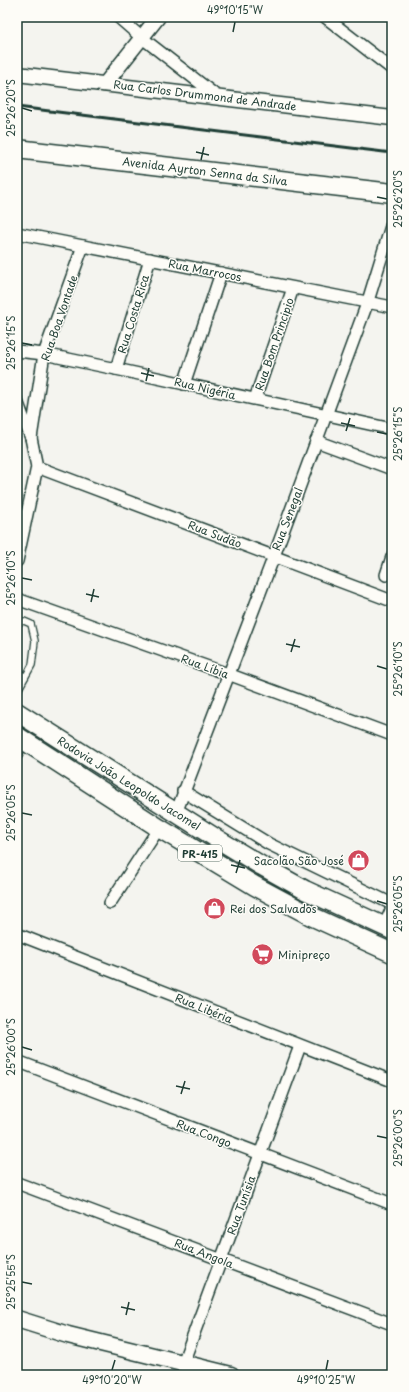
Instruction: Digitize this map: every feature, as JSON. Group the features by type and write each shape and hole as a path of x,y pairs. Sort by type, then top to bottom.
{"main road":[{"name":"Avenida Ayrton Senna da Silva","path":"17,149 392,193"},
{"name":"Rodovia João Leopoldo Jacomel","path":"17,712 219,840 274,873 305,890 388,929"},
{"name":"Rodovia João Leopoldo Jacomel","path":"18,743 283,902 392,953"},
{"path":"17,1319 68,1335"},
{"path":"17,1326 68,1335 231,1375"}],"street":[{"path":"118,17 141,38 218,97"},
{"path":"105,84 158,17"},
{"path":"325,17 392,69"},
{"name":"Rua Carlos Drummond de Andrade","path":"17,74 392,118"},
{"name":"Rua Senegal","path":"176,813 183,791 274,556 368,302 392,223"},
{"name":"Rua Marrocos","path":"17,233 392,307"},
{"name":"Rua Boa Vontade","path":"31,438 44,354 83,246"},
{"name":"Rua Costa Rica","path":"116,369 150,259"},
{"path":"184,384 220,272"},
{"name":"Rua Bom Principio","path":"254,400 293,288"},
{"name":"Rua Nigéria","path":"17,351 44,354 392,429"},
{"path":"17,401 31,438 37,467 17,561"},
{"path":"316,441 392,469"},
{"name":"Rua Sudão","path":"37,467 392,602"},
{"path":"386,575 392,557"},
{"name":"Rua Líbia","path":"17,599 228,674 392,735"},
{"path":"183,791 269,844 392,904"},
{"path":"110,903 159,828"},
{"path":"388,929 392,908"},
{"name":"Rua Libéria","path":"17,934 392,1081"},
{"name":"Rua Tunísia","path":"183,1363 300,1046"},
{"name":"Rua Congo","path":"17,1061 392,1204"},
{"name":"Rua Angola","path":"17,1183 392,1324"}],"lane":[{"path":"17,623 24,622 31,624 35,642 32,665 17,692"},
{"path":"17,671 25,677"}],"railway":[{"path":"17,107 392,153"}],"place":[{"name":"Sacolão São José","path":"359,860"},
{"name":"Rei dos Salvados","path":"214,908"},
{"name":"Minipreço","path":"263,954"}]}
